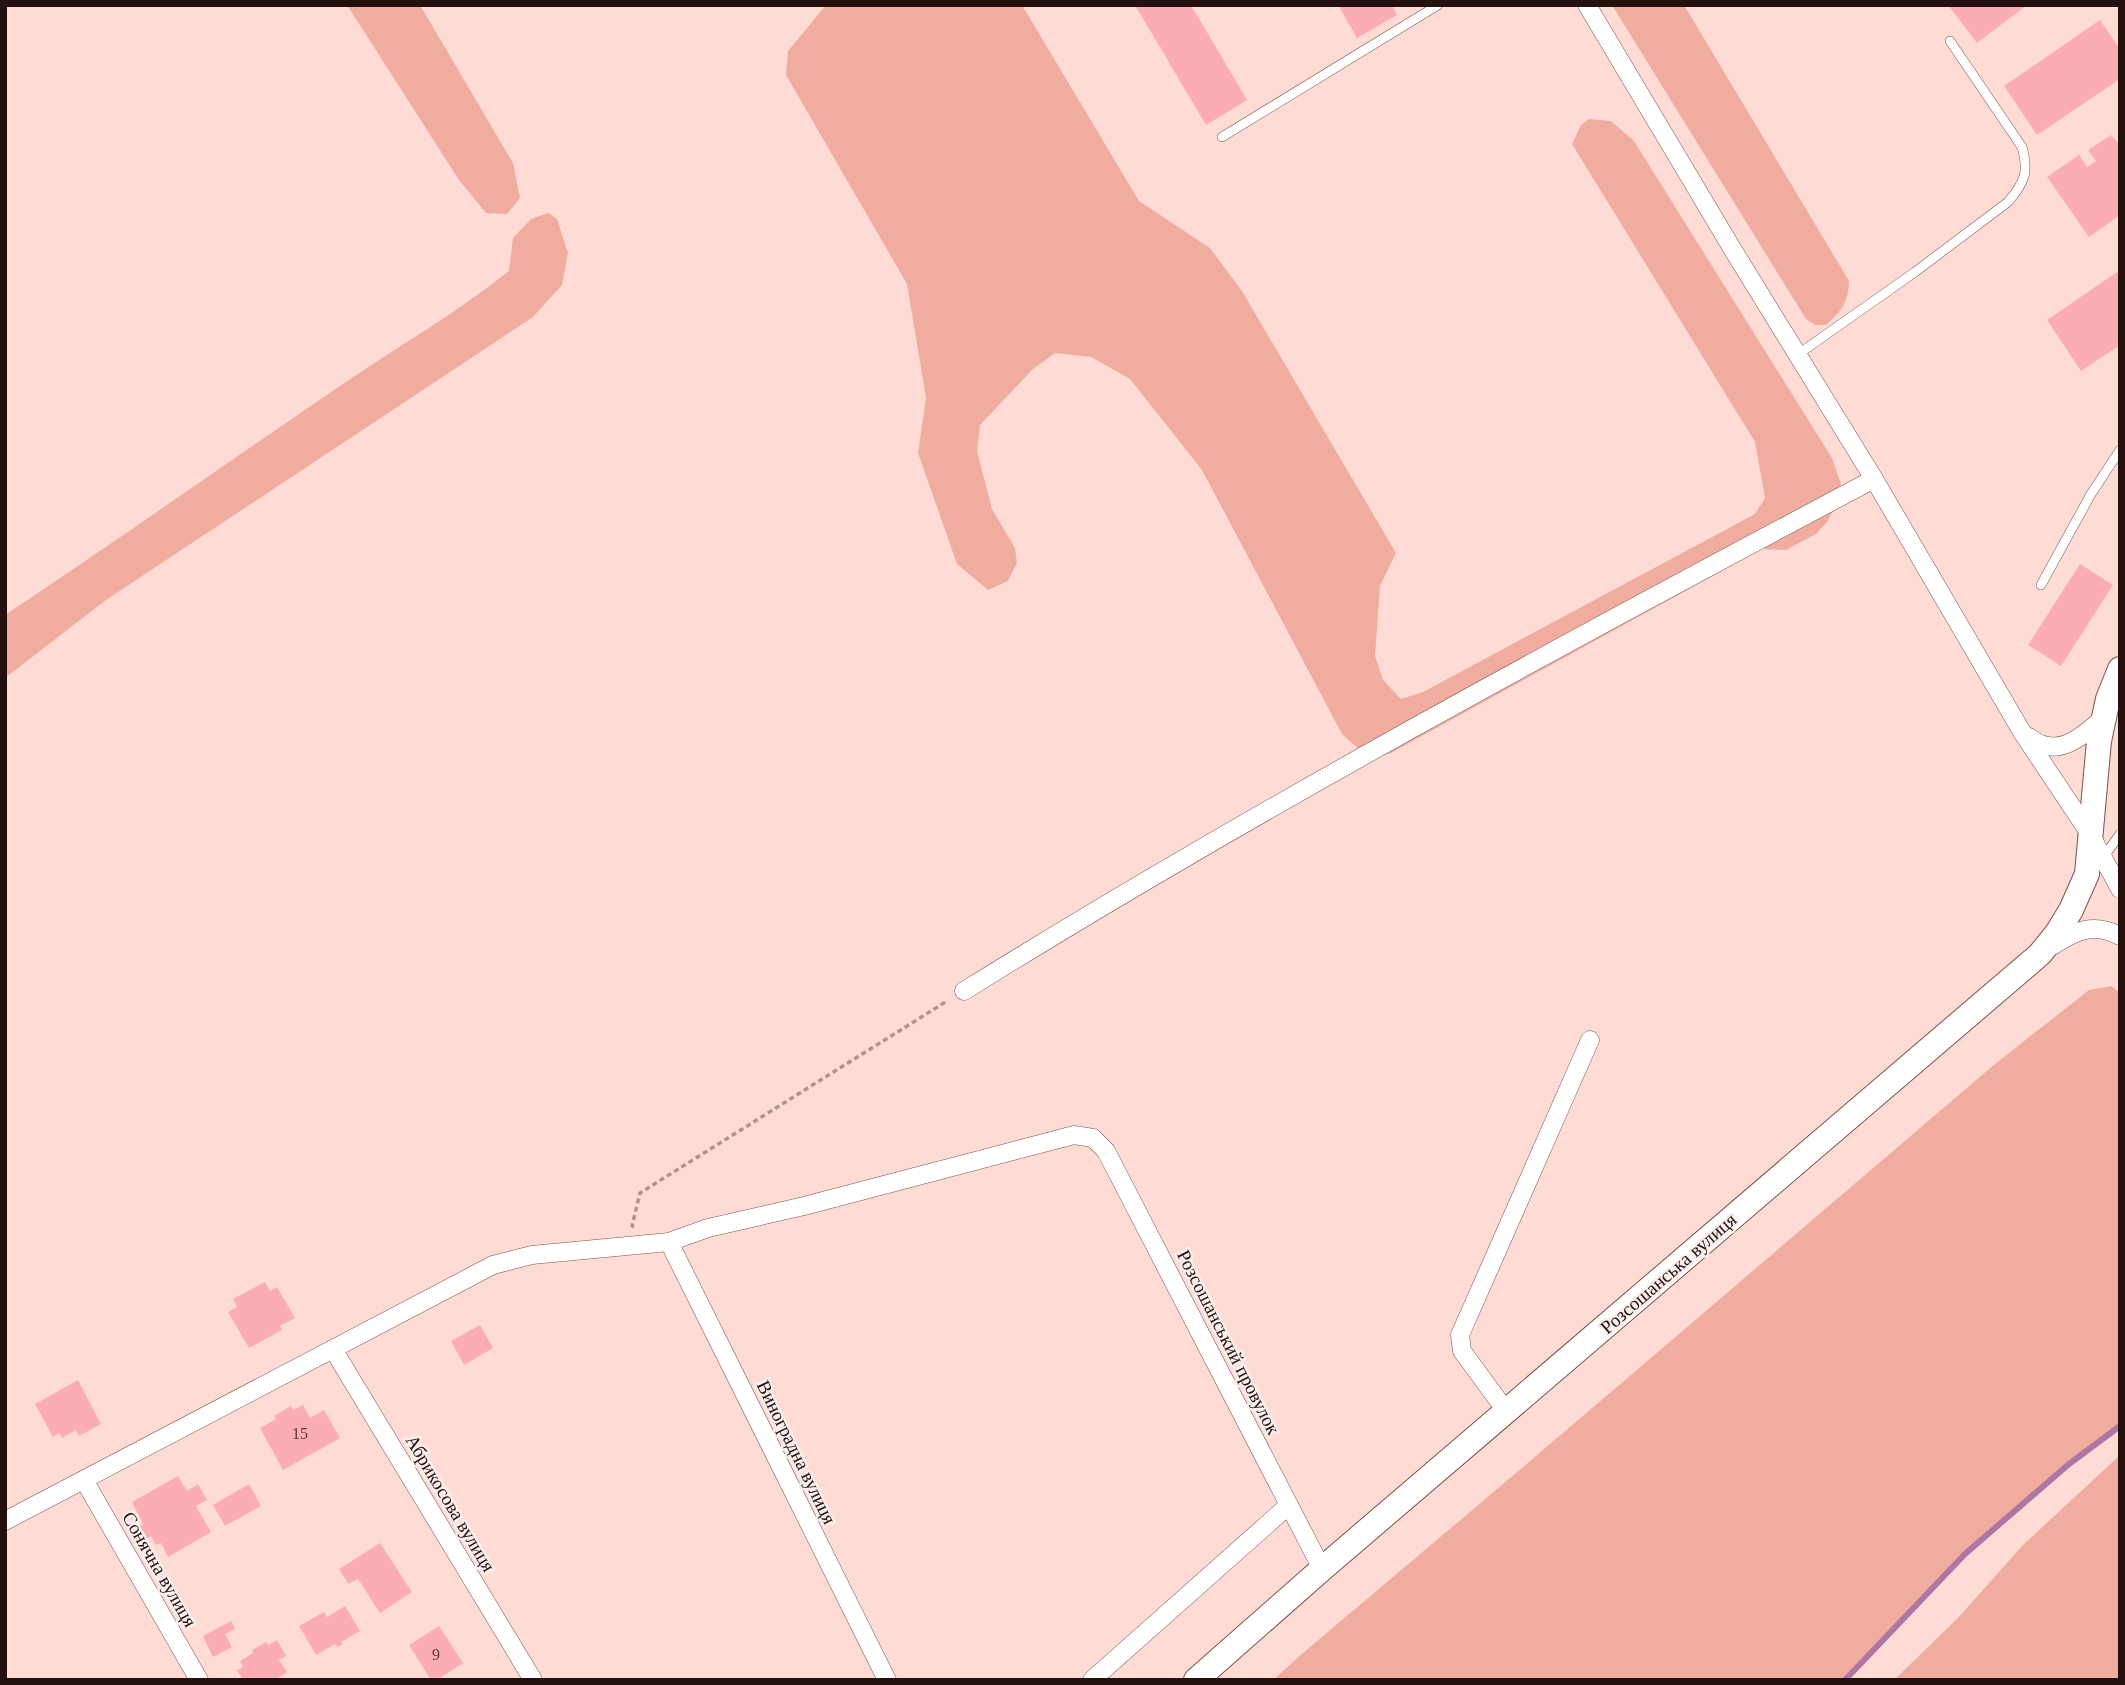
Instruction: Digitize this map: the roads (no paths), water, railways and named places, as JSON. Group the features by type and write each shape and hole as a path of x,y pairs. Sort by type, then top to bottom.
{"street":[{"path":"1587,5 1874,479 2022,732 2090,834"},
{"path":"964,991 1322,778 1609,620 1874,479"},
{"name":"Розсошанська вулиця","path":"1196,1680 2040,954 2064,922 2095,866 2090,834 2099,741 2108,699 2120,669"},
{"path":"2022,732 2036,743 2051,748 2068,744 2104,718"},
{"path":"2095,866 2120,889"},
{"path":"2040,954 2082,929 2098,929 2120,936"},
{"path":"1506,1411 1462,1351 1460,1335 1590,1040"},
{"name":"Розсошанський провулок","path":"669,1242 708,1228 804,1206 1074,1135 1093,1138 1106,1151 1322,1569"},
{"path":"5,1521 493,1265 532,1255 669,1242"},
{"name":"Виноградна вулиця","path":"669,1242 887,1680"},
{"name":"Абрикосова вулиця","path":"333,1349 533,1680"},
{"name":"Сонячна вулиця","path":"84,1480 199,1680"},
{"path":"1092,1680 1289,1505"}],"lane":[{"path":"1222,137 1438,5"},
{"path":"1797,355 1915,272 2008,202 2019,190 2025,177 2026,162 2022,146 1950,41"},
{"path":"2041,584 2091,494 2120,450"},
{"path":"2095,866 2120,834"}],"waterway":[{"path":"1845,1680 1965,1554 2069,1464 2120,1426"}]}
